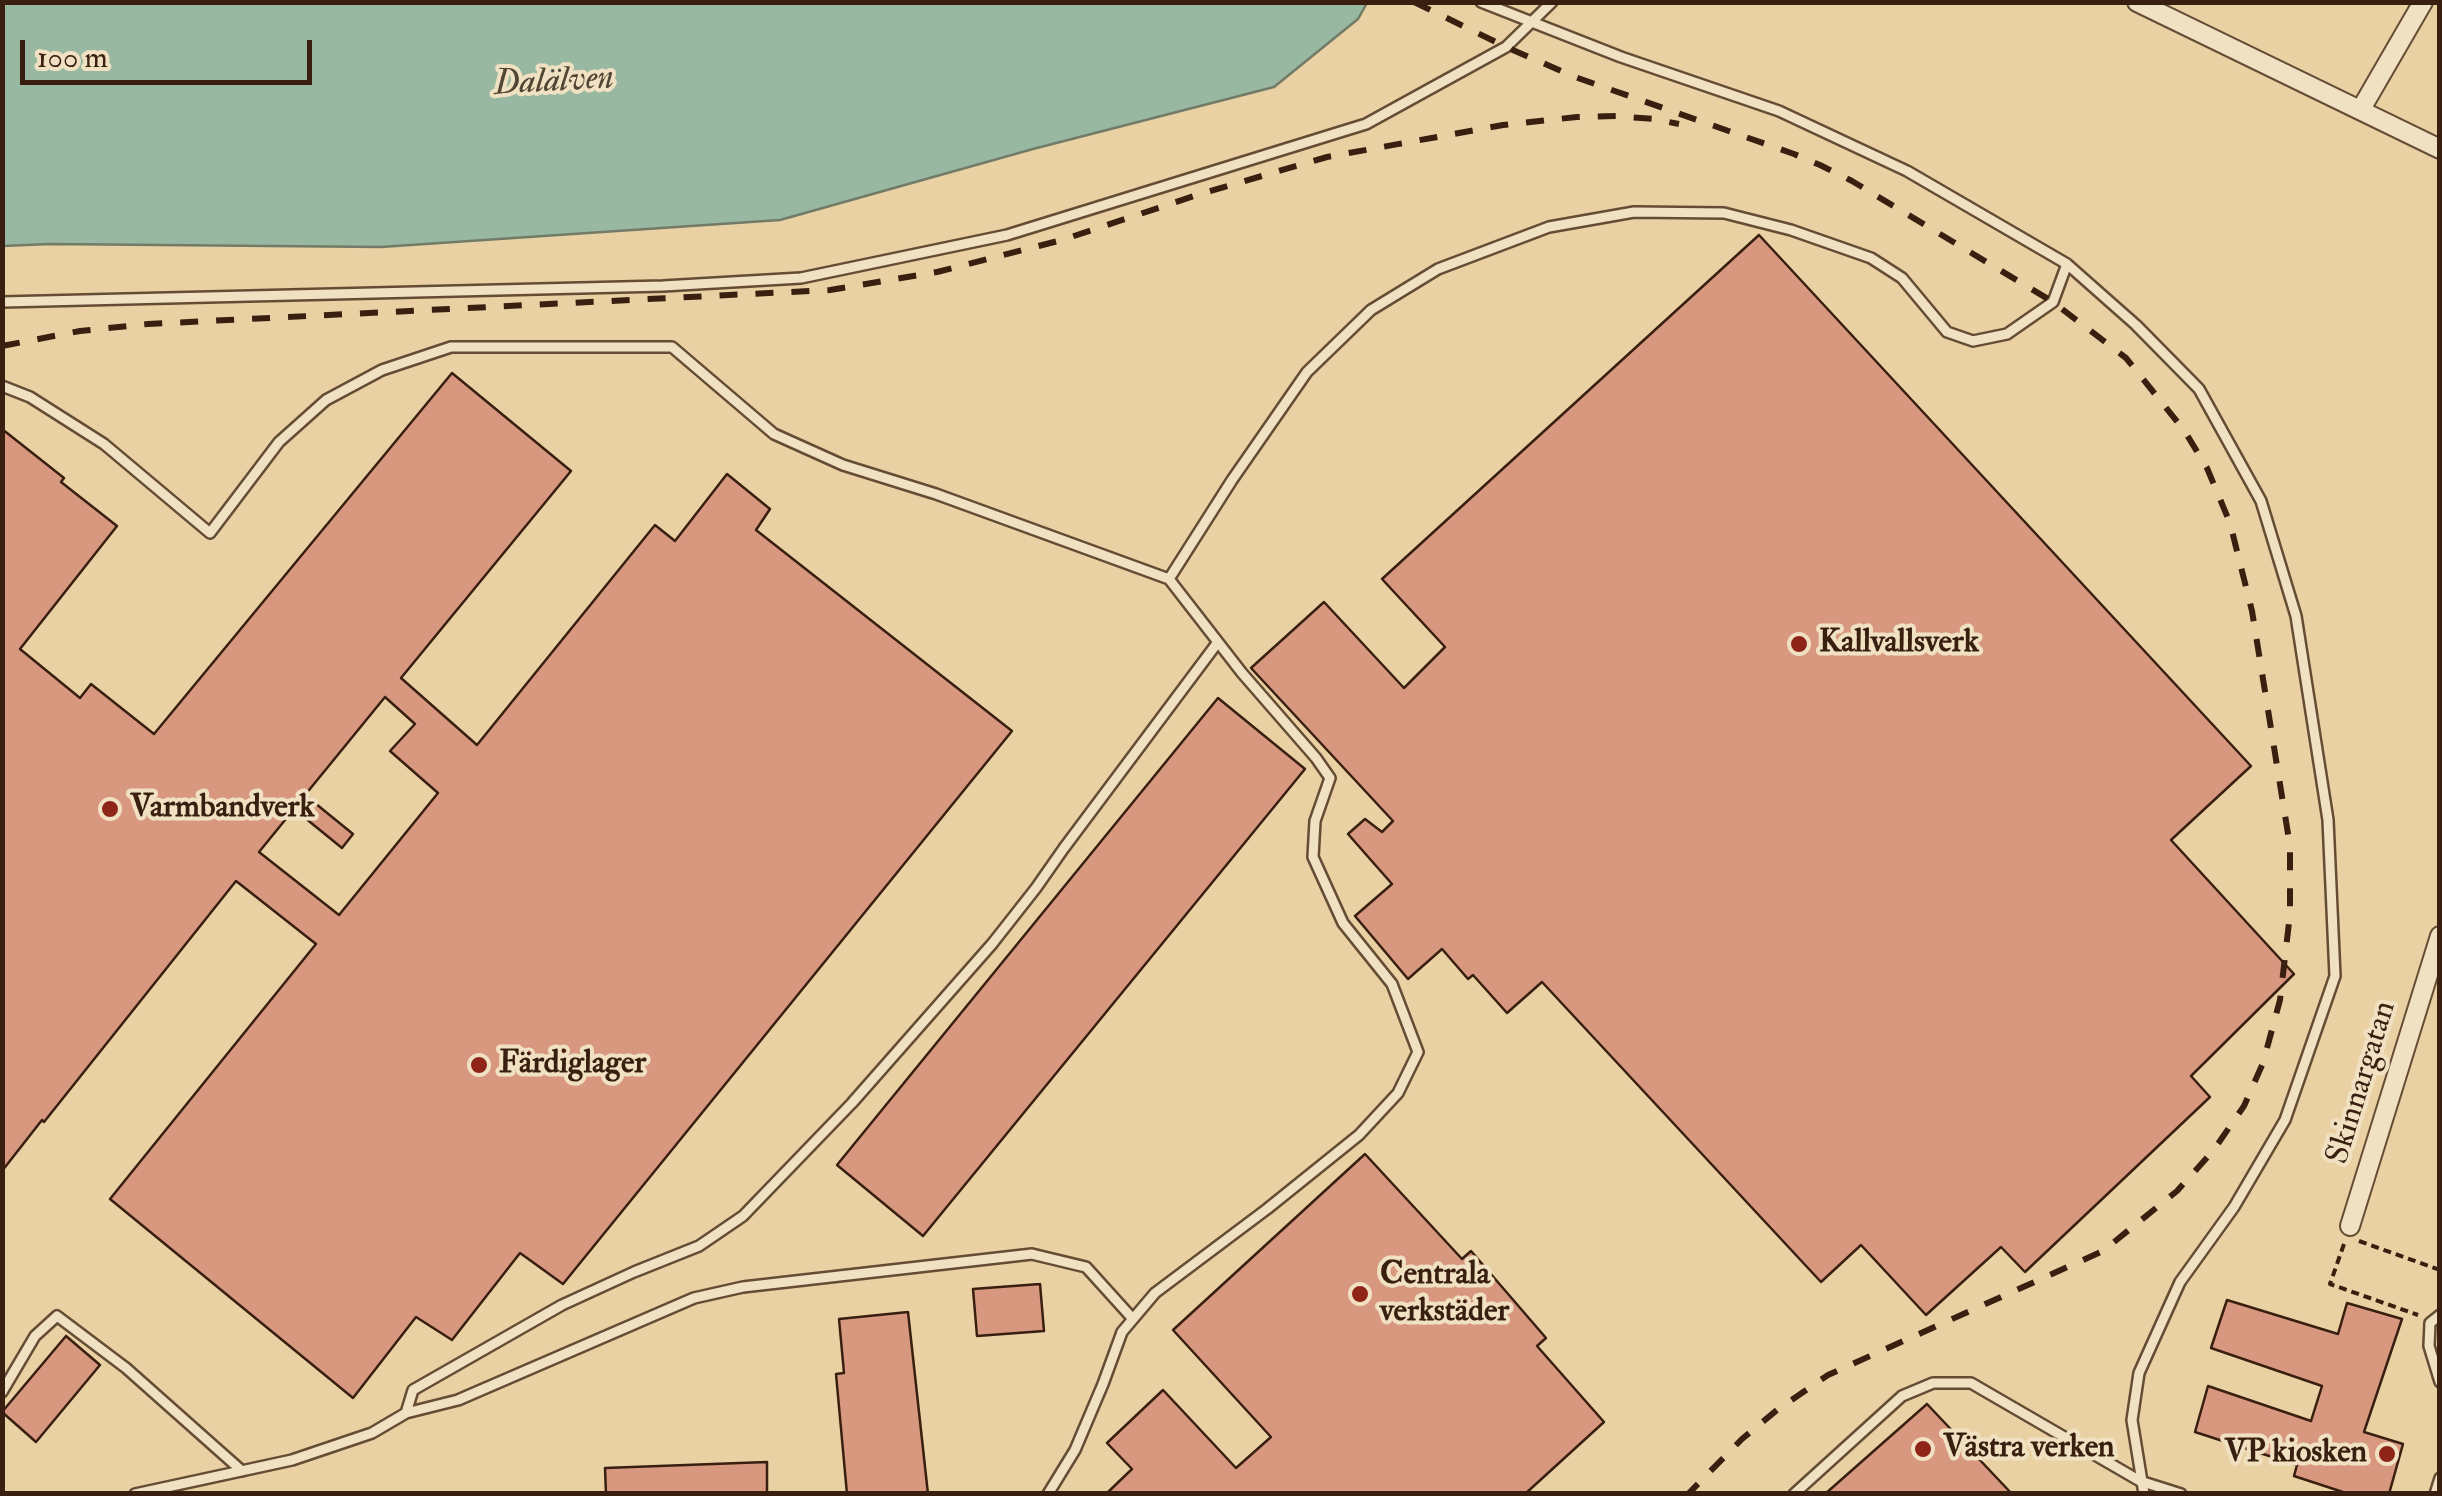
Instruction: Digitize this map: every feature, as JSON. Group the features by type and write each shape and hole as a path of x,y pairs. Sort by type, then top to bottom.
{"street":[{"path":"2137,2 2440,148"},
{"path":"2361,109 2423,2"},
{"name":"Skinnargatan","path":"2348,1232 2440,936"}],"lane":[{"path":"1481,2 1621,57 1779,111 1907,171 2067,264 2199,388 2261,502 2296,616 2328,820 2334,976 2285,1120 2234,1207 2180,1282 2139,1372 2132,1420 2144,1494"},
{"path":"2,302 663,286 800,278 1007,235 1366,124 1506,47 1552,2"},
{"path":"1169,579 1307,372 1371,310 1438,270 1549,227 1634,212 1724,213 1791,230 1871,258 1902,278 1947,332 1973,341 2007,334 2054,302 2067,264"},
{"path":"2,386 30,398 104,444 210,533 279,442 326,400 382,370 451,347 672,347 774,434 842,465 936,494 1169,579 1330,778 1315,821 1313,857 1342,922 1392,984 1418,1052 1398,1093 1358,1134 1155,1293 1133,1318 1122,1332 1075,1450 1048,1494"},
{"path":"406,1413 413,1390 562,1304 699,1246 743,1216 852,1103 992,944 1218,642"},
{"path":"135,1494 292,1460 372,1433 406,1413 458,1400 694,1298 743,1286 1032,1254 1086,1266 1133,1318"},
{"path":"2440,1315 2430,1323 2429,1346 2440,1382"},
{"path":"2,1392 34,1336 57,1316 126,1368 242,1471"},
{"path":"1794,1494 1902,1396 1932,1383 1972,1383 2140,1481 2181,1494"},
{"path":"2435,1494 2440,1478"}],"path":[{"path":"2430,1323 2423,1317 2330,1284 2348,1232 2440,1270"}],"water":[{"name":"Dalälven","path":"2,3 1367,3 1358,19 1274,87 780,220 381,247 3,246"}],"building":[{"path":"1759,235 2251,766 2171,840 2294,974 2191,1076 2210,1097 2025,1272 2001,1247 1926,1315 1861,1245 1821,1282 1542,982 1507,1013 1473,975 1468,979 1442,949 1408,979 1355,916 1392,884 1348,834 1365,819 1382,832 1393,821 1251,668 1324,602 1404,688 1445,647 1382,579"},
{"name":"Färdiglager","path":"452,373 571,471 401,678 477,745 655,525 675,541 727,474 770,509 756,530 1012,731 563,1284 520,1253 452,1340 416,1317 353,1398 110,1199 316,944 236,881 2,1171 2,429 117,526 20,649 80,698 91,684 154,734","holes":["385,697 415,724 390,751 438,793 339,915 259,852 294,809 342,848 353,834 305,795"]},
{"path":"1218,698 1305,769 923,1236 837,1165"},
{"name":"Centrala verkstäder","path":"1365,1154 1462,1259 1471,1251 1546,1338 1537,1346 1604,1422 1525,1494 1106,1494 1132,1469 1107,1443 1163,1390 1236,1468 1271,1437 1173,1330"},
{"path":"1040,1284 1044,1331 977,1336 973,1289"},
{"path":"2227,1300 2338,1334 2347,1303 2402,1319 2364,1432 2403,1444 2389,1494 2349,1494 2294,1476 2297,1465 2195,1432 2208,1386 2311,1421 2322,1386 2211,1348"},
{"path":"908,1312 928,1494 847,1494 836,1374 844,1373 839,1319"},
{"path":"66,1336 100,1365 36,1442 2,1412"},
{"name":"Västra verken","path":"1927,1404 2012,1494 1825,1494"},
{"path":"767,1462 767,1494 606,1494 605,1468"}],"railway":[{"path":"1414,2 1575,77 1820,165 2053,302 2126,358 2184,430 2207,468 2230,523 2252,611 2290,846 2290,914 2280,1000 2263,1063 2244,1106 2213,1151 2177,1191 2103,1251 1828,1375 1742,1439 1688,1494"},
{"path":"2,346 80,331 148,324 830,290 937,272 1062,240 1327,157 1503,125 1577,117 1616,116 1679,124"}],"place":[{"name":"Kallvallsverk","path":"1799,644"},
{"name":"Varmbandverk","path":"110,809"},
{"name":"Färdiglager","path":"479,1065"},
{"name":"Centrala verkstäder","path":"1360,1294"},
{"name":"Västra verken","path":"1923,1449"},
{"name":"VP kiosken","path":"2387,1454"}]}
